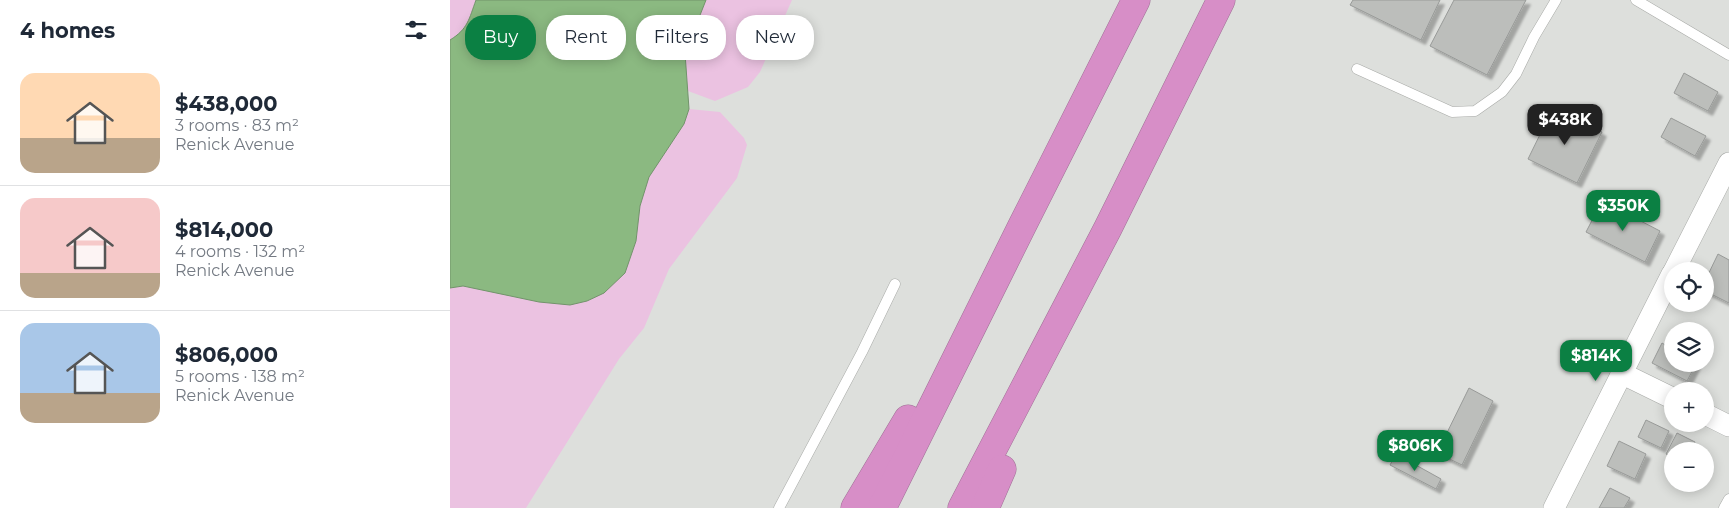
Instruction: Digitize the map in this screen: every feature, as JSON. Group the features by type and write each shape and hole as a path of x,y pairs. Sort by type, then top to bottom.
{"highway":[{"path":"882,508 1136,0"},
{"path":"962,508 1108,228 1221,0"},
{"path":"856,508 1022,226"},
{"path":"984,508 1108,228"}],"street":[{"path":"1678,262 1729,163"},
{"path":"1554,508 1664,289"},
{"path":"1621,373 1664,394"},
{"path":"1714,418 1729,426"}],"lane":[{"path":"1357,69 1452,112 1475,111 1502,92 1516,74 1534,36 1556,0"},
{"path":"1636,0 1729,55"},
{"path":"779,508 862,352 895,284"},
{"path":"1724,508 1729,499"}],"shaded area":[{"path":"450,0 476,0 470,15 465,15 464,28 450,40"},
{"path":"476,0 706,0 700,15 636,15 636,60 686,60 689,109 684,124 649,177 640,206 636,241 625,273 604,293 587,301 570,305 539,302 463,286 450,288 450,40 461,32 465,26 465,60 536,60 536,15 470,15"},
{"path":"706,0 792,0 785,15 736,15 736,60 765,60 760,72 748,87 715,101 688,91 686,60 726,60 726,15 700,15"},
{"path":"689,109 720,112 744,138 747,145 737,178 669,269 644,328 619,359 526,508 450,508 450,288 463,286 539,302 570,305 636,241 640,206 649,177 684,124"}],"building":[{"path":"1353,0 1440,0 1421,40 1350,5"},
{"path":"1454,0 1526,0 1487,75 1430,46"},
{"path":"1684,73 1718,92 1708,111 1674,93"},
{"path":"1553,108 1602,132 1577,183 1528,159"},
{"path":"1671,118 1706,136 1695,156 1661,137"},
{"path":"1602,201 1660,231 1645,262 1586,232"},
{"path":"1718,254 1729,260 1729,303 1714,296 1714,262"},
{"path":"1662,343 1664,344 1664,369 1652,363"},
{"path":"1670,372 1692,372 1687,381"},
{"path":"1469,388 1493,401 1462,465 1437,453"},
{"path":"1646,420 1664,429 1664,432 1669,432 1661,448 1638,437"},
{"path":"1677,433 1695,442 1672,442"},
{"path":"1619,441 1646,454 1635,479 1607,466"},
{"path":"1396,454 1441,479 1436,489 1390,465"},
{"path":"1610,488 1630,498 1624,508 1599,508"}]}
